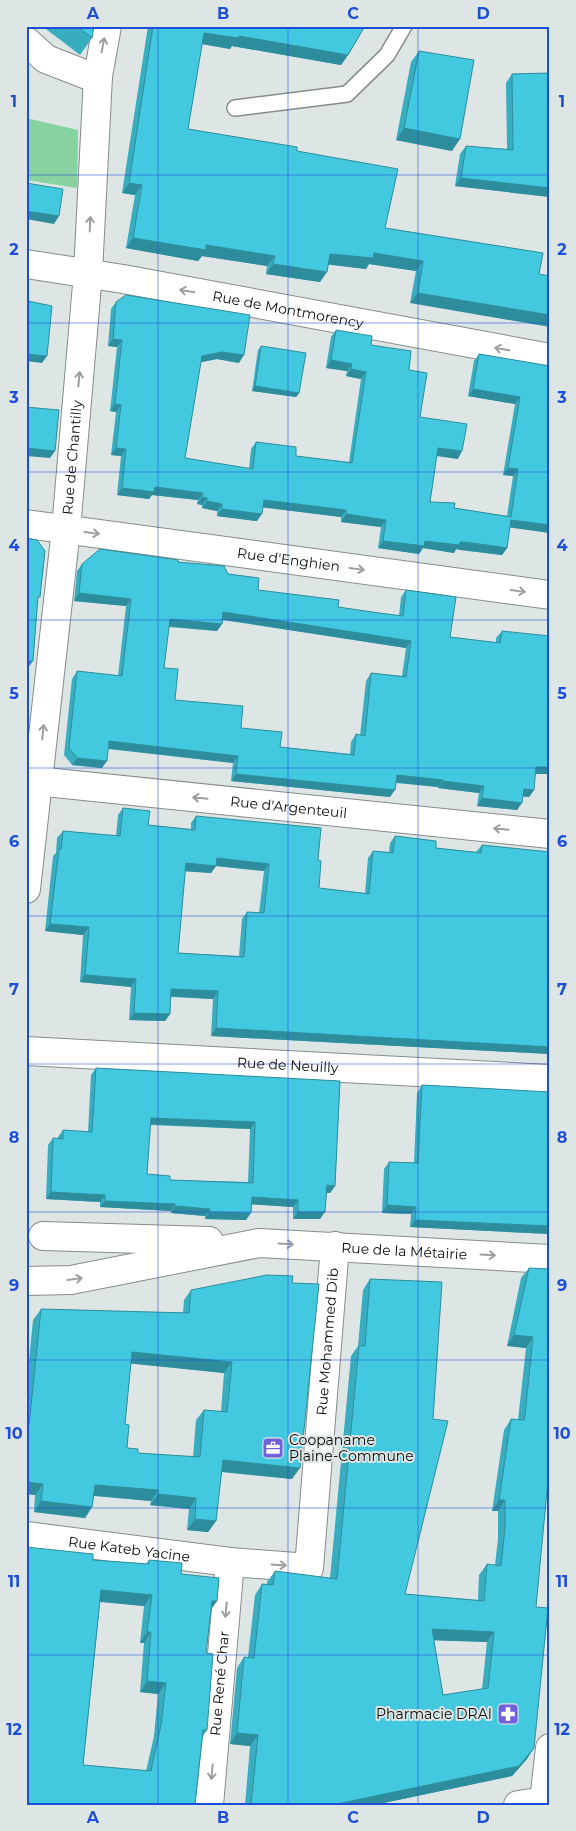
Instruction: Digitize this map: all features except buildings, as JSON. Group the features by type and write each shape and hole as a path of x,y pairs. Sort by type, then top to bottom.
{"street":[{"name":"Rue de Chantilly","path":"26,889 32,780 66,529 88,273 98,76 107,26"},
{"path":"26,41 46,59 87,75 98,76"},
{"name":"Rue de Montmorency","path":"26,264 88,273 550,358"},
{"name":"Rue d'Enghien","path":"26,524 550,595"},
{"name":"Rue d'Argenteuil","path":"32,780 550,834"},
{"name":"Rue de Neuilly","path":"26,1051 550,1079"},
{"name":"Rue de la Métairie","path":"43,1236 258,1242 550,1258"},
{"name":"Rue de la Métairie","path":"26,1281 72,1280 258,1242"},
{"name":"Rue Mohammed Dib","path":"230,1562 309,1568 335,1246"},
{"name":"Rue Kateb Yacine","path":"26,1536 230,1562"},
{"name":"Rue René Char","path":"209,1805 230,1562"},
{"path":"537,1802 550,1748"}],"lane":[{"path":"235,108 347,94 387,55 404,26"}],"green space":[{"path":"26,118 78,130 77,188 26,180"}],"place":[{"name":"Coopaname Plaine-Commune","path":"273,1448"},
{"name":"Pharmacie DRAI","path":"508,1714"}]}
